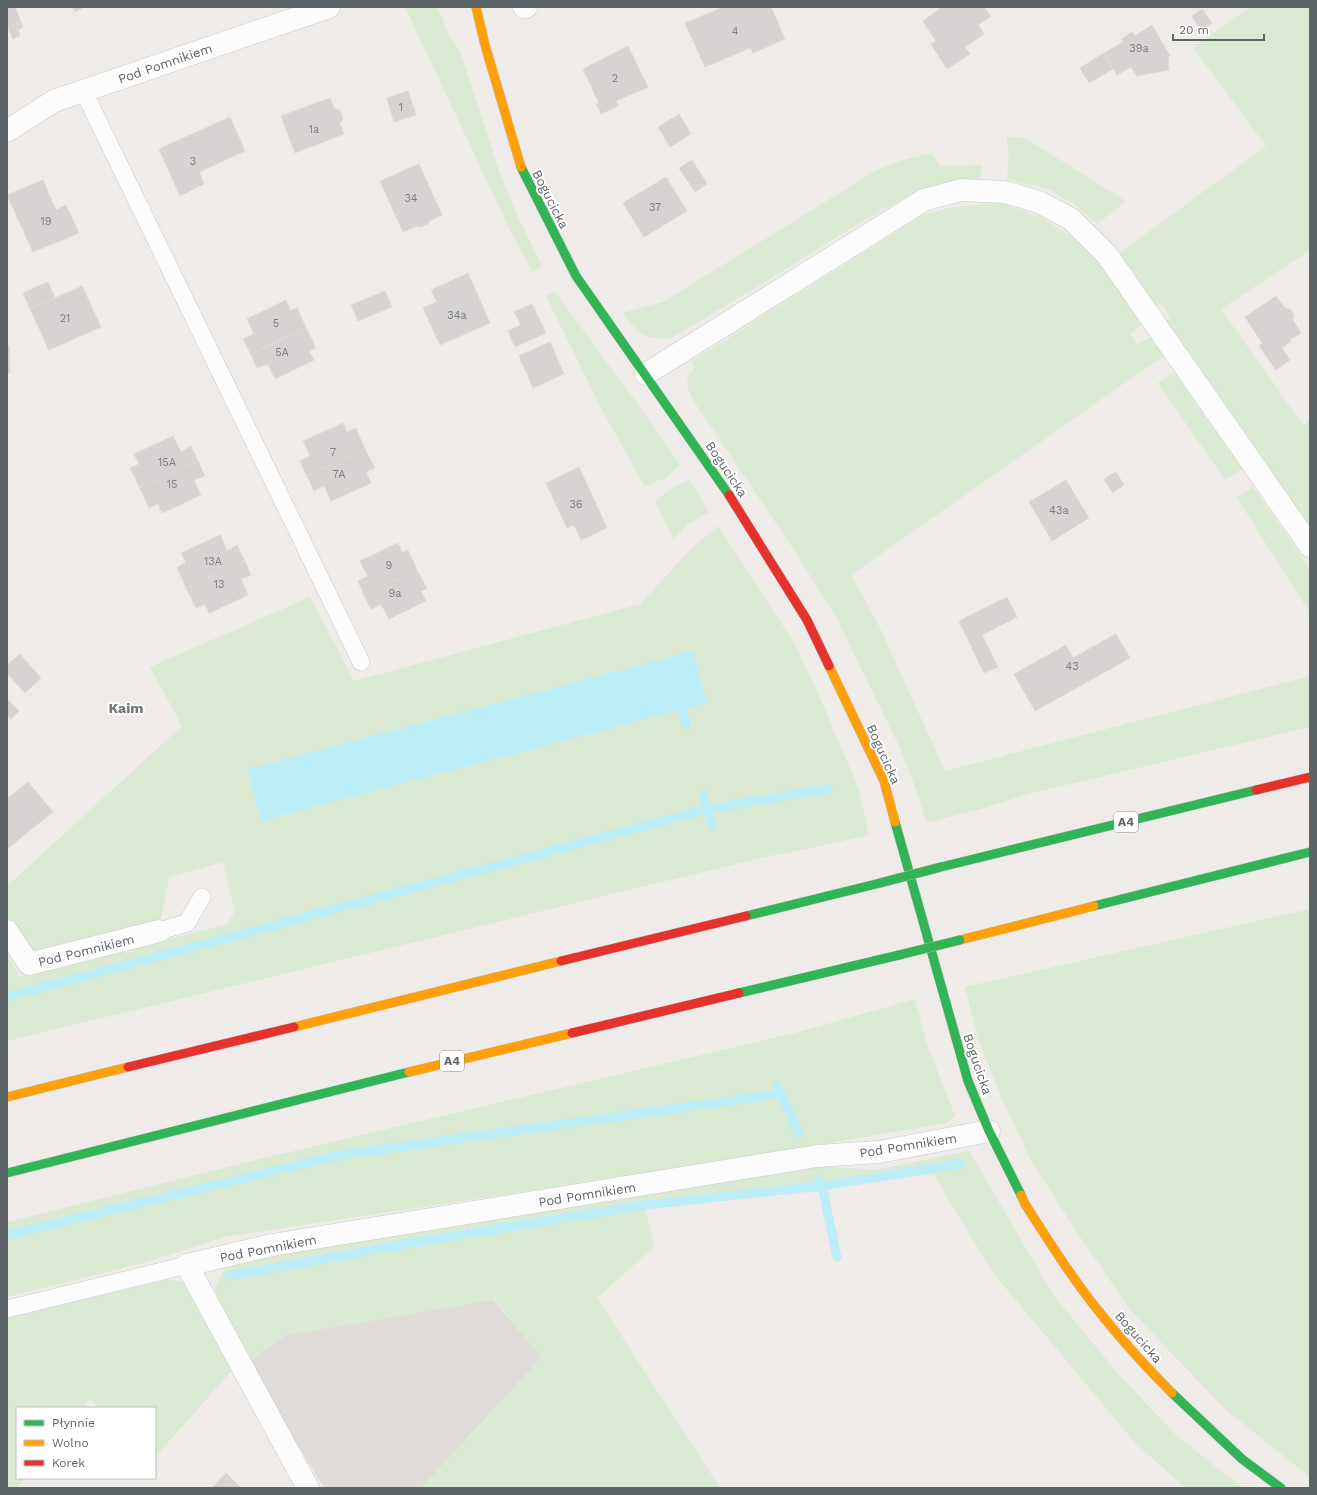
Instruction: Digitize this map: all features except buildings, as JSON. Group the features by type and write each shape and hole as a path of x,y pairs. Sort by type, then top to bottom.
{"main road":[{"name":"Bogucicka","path":"476,7 521,169 576,276 724,486 807,620 884,781 968,1081 989,1131 1025,1204 1063,1262 1104,1318 1148,1369 1196,1417 1242,1459 1281,1488"},
{"name":"A4","path":"7,1097 1310,777"},
{"name":"A4","path":"7,1173 462,1059 899,955 1310,852"}],"street":[{"name":"Pod Pomnikiem","path":"7,131 54,101 329,7"},
{"path":"646,374 924,200 961,190 1005,192 1039,202 1072,219 1107,255 1310,546"},
{"name":"Pod Pomnikiem","path":"7,931 28,964 159,931"},
{"name":"Pod Pomnikiem","path":"187,1265 272,1245 817,1156 879,1152 989,1131"},
{"path":"187,1265 308,1488"}],"lane":[{"path":"84,90 361,662"},
{"path":"159,931 186,924 202,897"},
{"name":"Pod Pomnikiem","path":"7,1309 187,1265"}],"shaded area":[{"path":"493,1300 542,1357 421,1488 324,1488 248,1362 285,1335"}],"green space":[{"path":"405,7 435,7 439,10 449,36 460,51 500,174 519,219 542,266 532,272 509,228"},
{"path":"1250,7 1310,7 1310,250 1221,309 1303,425 1310,420 1310,530 1165,322 1171,318 1162,304 1154,306 1117,255 1266,146 1193,48"},
{"path":"1006,137 1025,138 1126,201 1097,224 1077,206 1048,189 1007,179 1009,156"},
{"path":"932,153 940,166 982,165 980,178 949,183 915,192 861,222 673,337 649,337 638,331 622,313 663,302 877,170 907,159"},
{"path":"1001,203 1044,219 1081,243 1103,264 1143,324 1130,334 1138,345 1151,336 1163,356 851,575 879,626 945,771 1310,676 1310,727 1028,794 980,809 926,823 919,797 899,746 837,619 794,550 693,400 688,388 687,377 694,368 692,361 925,214 954,207"},
{"path":"555,292 637,403 680,465 665,478 645,486 602,410 546,296"},
{"path":"1174,372 1242,469 1225,480 1158,383"},
{"path":"690,480 709,512 688,524 673,539 655,501 673,487"},
{"path":"1253,487 1310,569 1310,613 1237,498"},
{"path":"718,526 796,646 824,707 859,790 869,835 769,856 7,1041 7,954 20,977 227,924 235,911 223,862 169,877 161,919 29,954 7,915 7,886 182,726 150,667 310,597 354,681 640,604 694,546","holes":["693,651 707,703 261,821 247,769"]},
{"path":"1310,909 1310,1477 1226,1410 1131,1311 1078,1234 1032,1162 1003,1101 979,1041 965,987"},
{"path":"915,999 926,1042 955,1116 946,1123 739,1159 225,1237 147,1262 7,1297 7,1222 260,1159 795,1033"},
{"path":"969,1151 1054,1296 1119,1375 1177,1436 1243,1488 1186,1488 1137,1445 994,1274 933,1174 644,1205 655,1246 597,1298 720,1488 421,1488 542,1357 494,1300 285,1335 248,1362 215,1299 215,1287 227,1265 273,1254 823,1166 875,1170"},
{"path":"166,1280 175,1280 183,1283 190,1292 217,1343 233,1369 156,1456 156,1407 99,1407 90,1399 84,1407 16,1407 16,1479 24,1479 17,1488 7,1488 7,1318"}],"water":[{"path":"693,651 707,703 261,821 247,769"}],"waterway":[{"path":"682,710 686,725"},
{"path":"7,997 708,809 828,789"},
{"path":"704,796 712,825"},
{"path":"778,1085 799,1134"},
{"path":"7,1235 341,1155 781,1094"},
{"path":"229,1276 417,1242 644,1205 822,1186 960,1164"},
{"path":"819,1180 822,1186 837,1257"}],"traffic: fast":[{"path":"521,167 576,276 729,495"},
{"path":"941,867 1256,790"},
{"path":"895,822 968,1081 989,1131 1021,1195"},
{"path":"1094,906 1310,852"},
{"path":"880,883 941,867"},
{"path":"746,916 880,883"},
{"path":"899,955 960,940"},
{"path":"739,993 899,955"},
{"path":"7,1173 409,1072"},
{"path":"1172,1393 1242,1459 1281,1488"}],"traffic: slow":[{"path":"476,7 485,45 521,167"},
{"path":"829,666 884,781 895,822"},
{"path":"960,940 1094,906"},
{"path":"294,1027 561,961"},
{"path":"409,1072 572,1033"},
{"path":"7,1097 128,1067"},
{"path":"1021,1195 1025,1204 1053,1248 1094,1305 1129,1348 1172,1393"}],"traffic: jam":[{"path":"729,495 807,620 829,666"},
{"path":"1256,790 1310,777"},
{"path":"561,961 746,916"},
{"path":"572,1033 739,993"},
{"path":"128,1067 294,1027"}],"district":[{"name":"Kaim","path":"126,708"}]}
